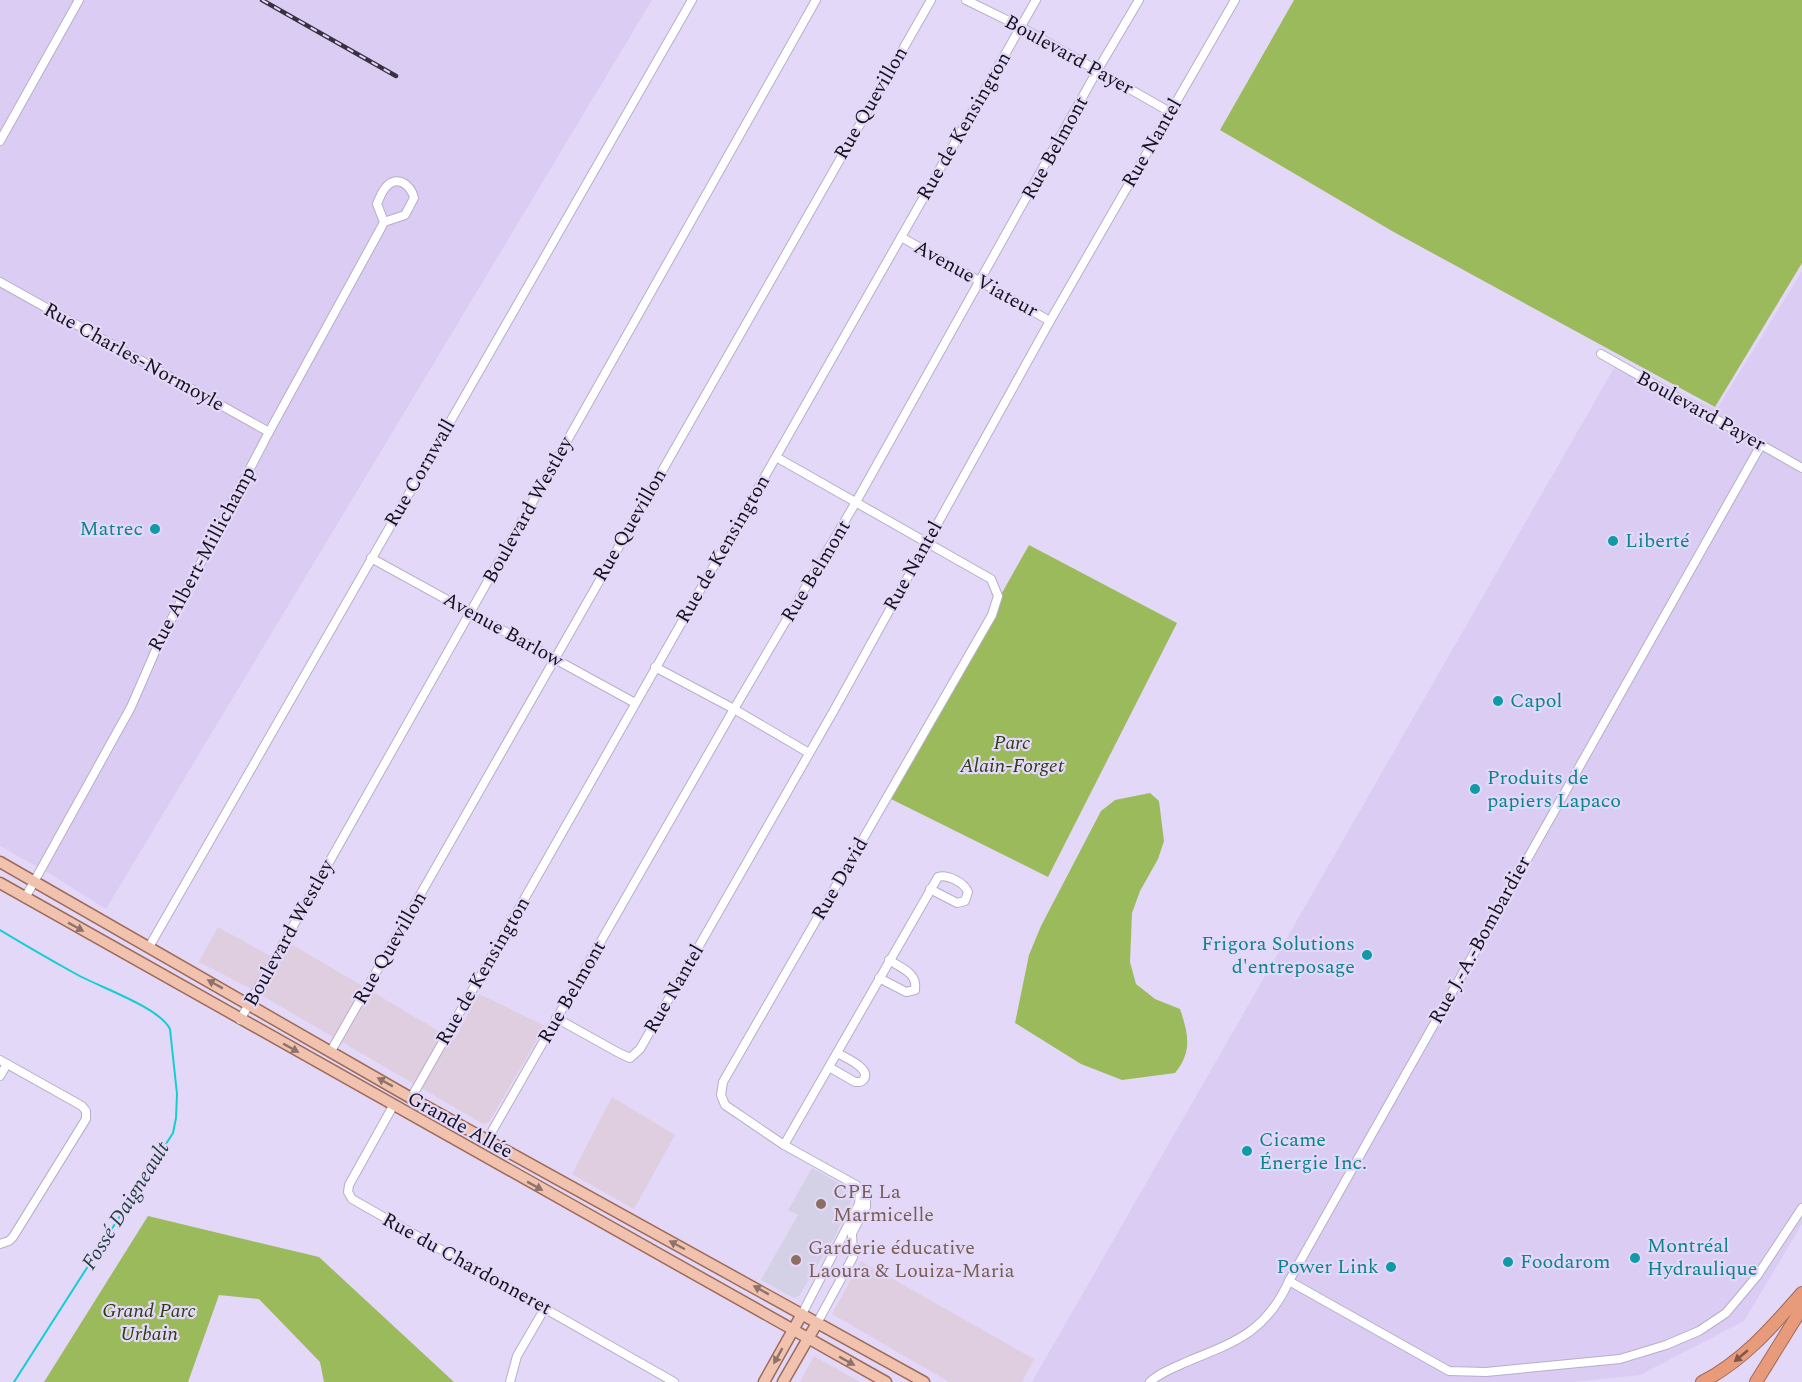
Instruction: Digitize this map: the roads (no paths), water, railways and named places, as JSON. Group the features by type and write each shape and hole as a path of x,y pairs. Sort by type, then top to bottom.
{"highway":[{"path":"1702,1382 1741,1356 1768,1331 1802,1293"},
{"path":"1756,1382 1802,1308"}],"main road":[{"name":"Grande Allée","path":"0,862 411,1098 924,1382"},
{"name":"Grande Allée","path":"0,884 886,1382"},
{"path":"764,1382 802,1314"},
{"path":"783,1382 817,1323"}],"street":[{"path":"0,141 79,0"},
{"name":"Rue Cornwall","path":"149,947 692,0"},
{"name":"Boulevard Westley","path":"240,1020 816,0"},
{"name":"Rue Quevillon","path":"331,1051 930,0"},
{"name":"Boulevard Payer","path":"966,0 1021,27 1170,112"},
{"name":"Rue de Kensington","path":"411,1098 1036,0"},
{"name":"Rue Belmont","path":"487,1140 734,709 856,502 1139,0"},
{"name":"Rue Nantel","path":"556,1018 630,1058 640,1049 809,753 1050,321 1235,0"},
{"path":"403,182 412,190 414,198 405,215 384,222 377,204 386,186 403,182"},
{"name":"Rue Albert-Millichamp","path":"25,898 131,707 150,659 269,432 384,222"},
{"name":"Avenue Viateur","path":"901,237 1050,321"},
{"name":"Rue Charles-Normoyle","path":"0,282 269,432"},
{"name":"Boulevard Payer","path":"1601,354 1802,468"},
{"name":"Rue J.-A.-Bombardier","path":"1150,1382 1180,1365 1245,1336 1272,1311 1281,1299 1288,1281 1761,445"},
{"path":"776,457 926,542"},
{"name":"Rue David","path":"860,1190 784,1145 725,1105 721,1095 723,1082 992,615 998,596 991,579 926,542"},
{"name":"Avenue Barlow","path":"371,558 635,703"},
{"path":"655,667 734,709 809,753"},
{"path":"784,1145 930,889 941,875 966,887 968,892 965,901 957,903 930,889"},
{"path":"879,978 906,992 915,990 915,980 910,973 889,960"},
{"path":"829,1067 855,1082 861,1082 865,1078 863,1068 837,1053"},
{"path":"0,1076 4,1062 82,1106 86,1111 86,1119 13,1237 0,1244"},
{"name":"Rue du Chardonneret","path":"393,1106 349,1185 350,1197 674,1382"},
{"path":"802,1314 860,1201 860,1190"},
{"path":"817,1323 853,1257 852,1233 867,1203 860,1190"},
{"path":"1288,1281 1449,1371 1486,1372 1620,1359 1666,1345 1699,1331 1726,1313 1757,1276 1802,1208"},
{"path":"510,1382 515,1360 545,1308"}],"waterway":[{"name":"Fossé Daigneault","path":"0,930 76,974 141,1005 164,1021 170,1029 177,1094 173,1133 14,1382"}],"railway":[{"path":"262,0 396,76"}],"place":[{"name":"Matrec","path":"155,529"},
{"name":"Liberté","path":"1613,541"},
{"name":"Capol","path":"1498,701"},
{"name":"Produits de papiers Lapaco","path":"1475,789"},
{"name":"Frigora Solutions d'entreposage","path":"1367,955"},
{"name":"Cicame Énergie Inc.","path":"1247,1151"},
{"name":"CPE La Marmicelle","path":"821,1204"},
{"name":"Montréal Hydraulique","path":"1635,1258"},
{"name":"Garderie éducative Laoura & Louiza-Maria","path":"796,1260"},
{"name":"Foodarom","path":"1508,1262"},
{"name":"Power Link","path":"1391,1267"}],"park label":[{"name":"Parc Alain-Forget","path":"1012,754"},
{"name":"Grand Parc Urbain","path":"149,1322"}]}
